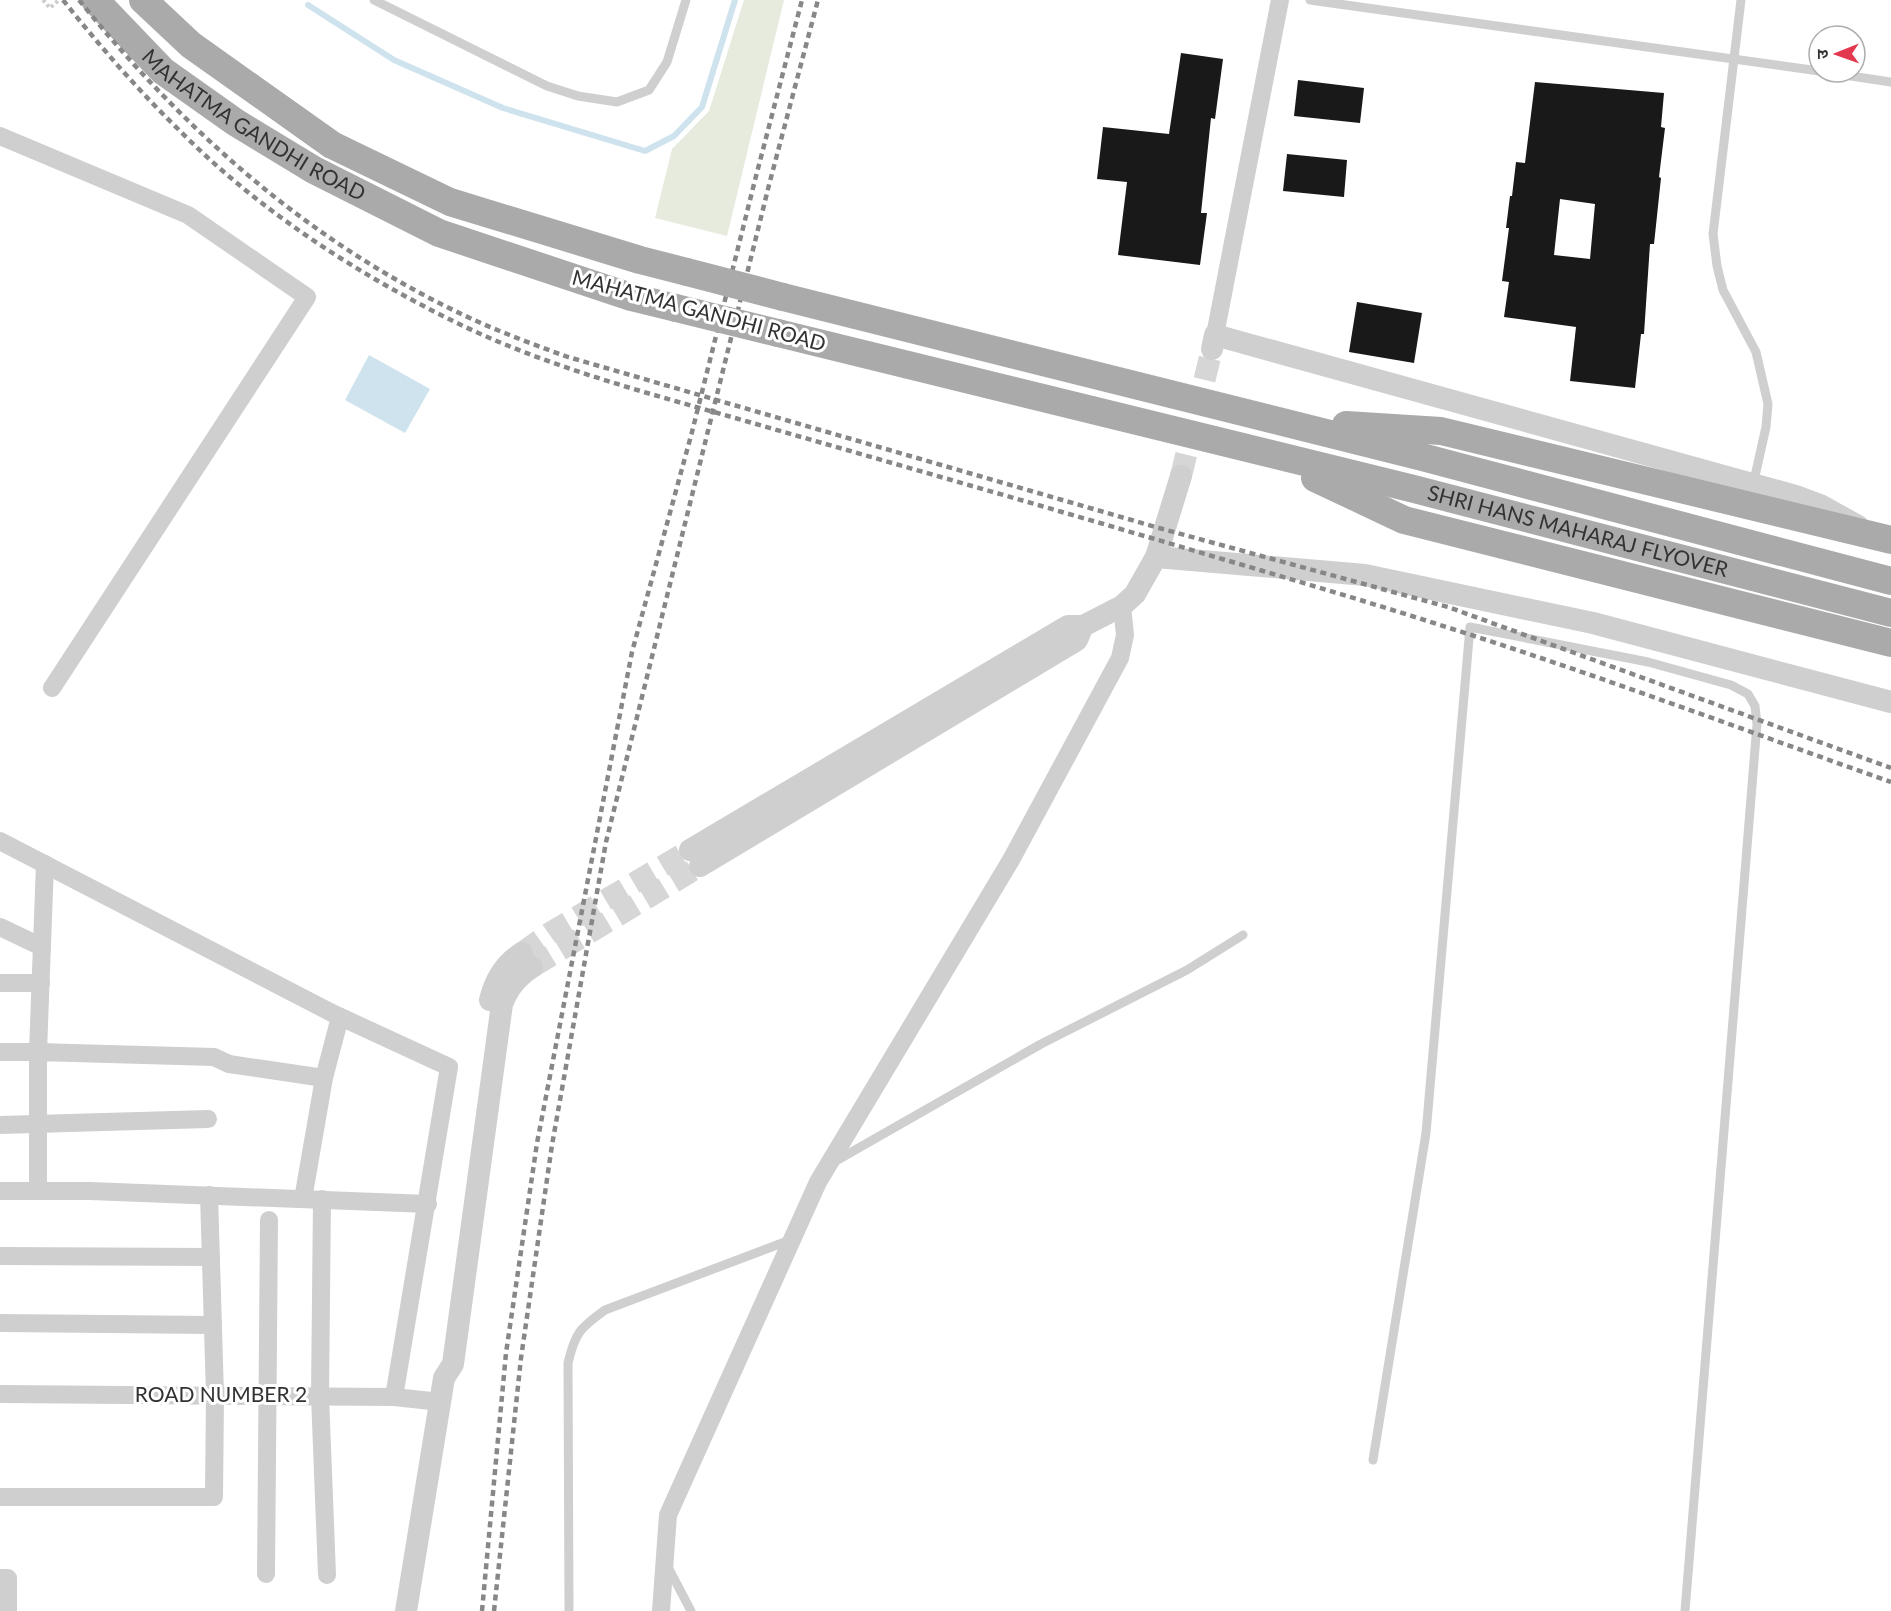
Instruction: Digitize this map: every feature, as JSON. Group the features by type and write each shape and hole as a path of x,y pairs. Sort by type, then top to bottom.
{"main road":[{"name":"MAHATMA GANDHI ROAD","path":"95,0 163,71 235,122 314,170 439,233 631,297 1264,453"},
{"name":"MAHATMA GANDHI ROAD","path":"143,0 191,45 332,145 450,202 640,260 1269,419"},
{"name":"SHRI HANS MAHARAJ FLYOVER","path":"1269,419 1891,581"},
{"path":"1269,419 1442,431 1883,538"},
{"name":"SHRI HANS MAHARAJ FLYOVER","path":"1264,453 1414,489 1891,613"},
{"path":"1264,453 1404,520 1891,643"}],"street":[{"path":"1280,0 1214,342 1796,496 1820,505 1883,538"},
{"path":"0,136 188,215 307,297 52,688"},
{"path":"695,858 1077,640 1083,626 1122,606 1135,594 1155,557 1181,476"},
{"path":"1155,557 1365,576 1593,623 1891,702"},
{"path":"661,1611 668,1515 818,1182 1011,860 1120,658 1125,635 1122,606"},
{"path":"0,841 340,1017 449,1067 428,1204 394,1397"},
{"path":"38,1191 38,1052 45,864"},
{"path":"0,927 42,946"},
{"path":"406,1611 444,1378 453,1364 502,1004 508,989 527,960"},
{"path":"0,983 40,983"},
{"path":"303,1199 324,1077 340,1017"},
{"path":"0,1052 214,1057 229,1064 324,1077"},
{"path":"0,1125 208,1119"},
{"path":"0,1191 90,1191 428,1204"},
{"path":"0,1497 214,1497 215,1395 209,1195"},
{"path":"322,1199 320,1396 327,1575"},
{"path":"266,1574 269,1220"},
{"path":"0,1256 211,1257"},
{"path":"0,1323 213,1325"},
{"name":"ROAD NUMBER 2","path":"0,1394 394,1397 441,1402"},
{"path":"0,1578 8,1578 8,1611"}],"lane":[{"path":"374,0 547,86 578,96 617,102 649,90 667,62 686,0"},
{"path":"1310,0 1807,69"},
{"path":"1741,0 1713,234 1723,290 1756,352 1768,404 1766,427 1753,485"},
{"path":"1867,78 1891,82"},
{"path":"1373,1460 1426,1133 1470,627 1648,662 1731,685 1748,694 1755,706 1757,724 1685,1611"},
{"path":"828,1166 1041,1044 1187,970 1244,935"},
{"path":"569,1611 568,1363 574,1341 584,1324 605,1310 792,1239"},
{"path":"664,1559 691,1611"}],"path":[{"path":"43,0 50,8 59,0"}],"shaded area":[{"path":"744,0 784,0 727,236 655,218 672,149 709,111"}],"water":[{"path":"369,355 430,389 405,433 345,400"}],"building":[{"path":"1181,53 1223,59 1215,119 1211,118 1201,213 1207,213 1200,265 1118,255 1127,182 1097,179 1103,127 1169,134"},
{"path":"1298,80 1364,88 1360,123 1294,116"},
{"path":"1535,82 1664,93 1661,127 1665,128 1659,177 1661,178 1654,244 1650,244 1644,334 1641,334 1635,388 1570,381 1576,327 1504,317 1509,282 1502,281 1509,228 1506,228 1510,196 1512,196 1516,162 1525,163","holes":["1560,199 1595,204 1590,259 1554,255"]},
{"path":"1287,154 1347,160 1344,197 1283,191"},
{"path":"1357,302 1422,313 1414,363 1349,352"}],"waterway":[{"path":"308,5 394,60 503,108 645,151 674,136 702,107 735,0"}],"tunnel":[{"path":"1181,476 1212,349"},
{"path":"522,953 550,933 690,850"},
{"path":"532,967 700,866"}],"railway":[{"path":"63,0 148,98 208,158 240,185 307,236 342,259 414,301 487,337 597,378 1107,525 1497,643 1891,782"},
{"path":"79,0 166,99 262,186 313,226 367,262 423,295 483,324 568,357 1159,528 1448,607 1891,768"},
{"path":"482,1611 506,1353 537,1143 632,652 692,432 802,0"},
{"path":"494,1611 521,1358 552,1145 606,842 769,185 818,0"}]}
